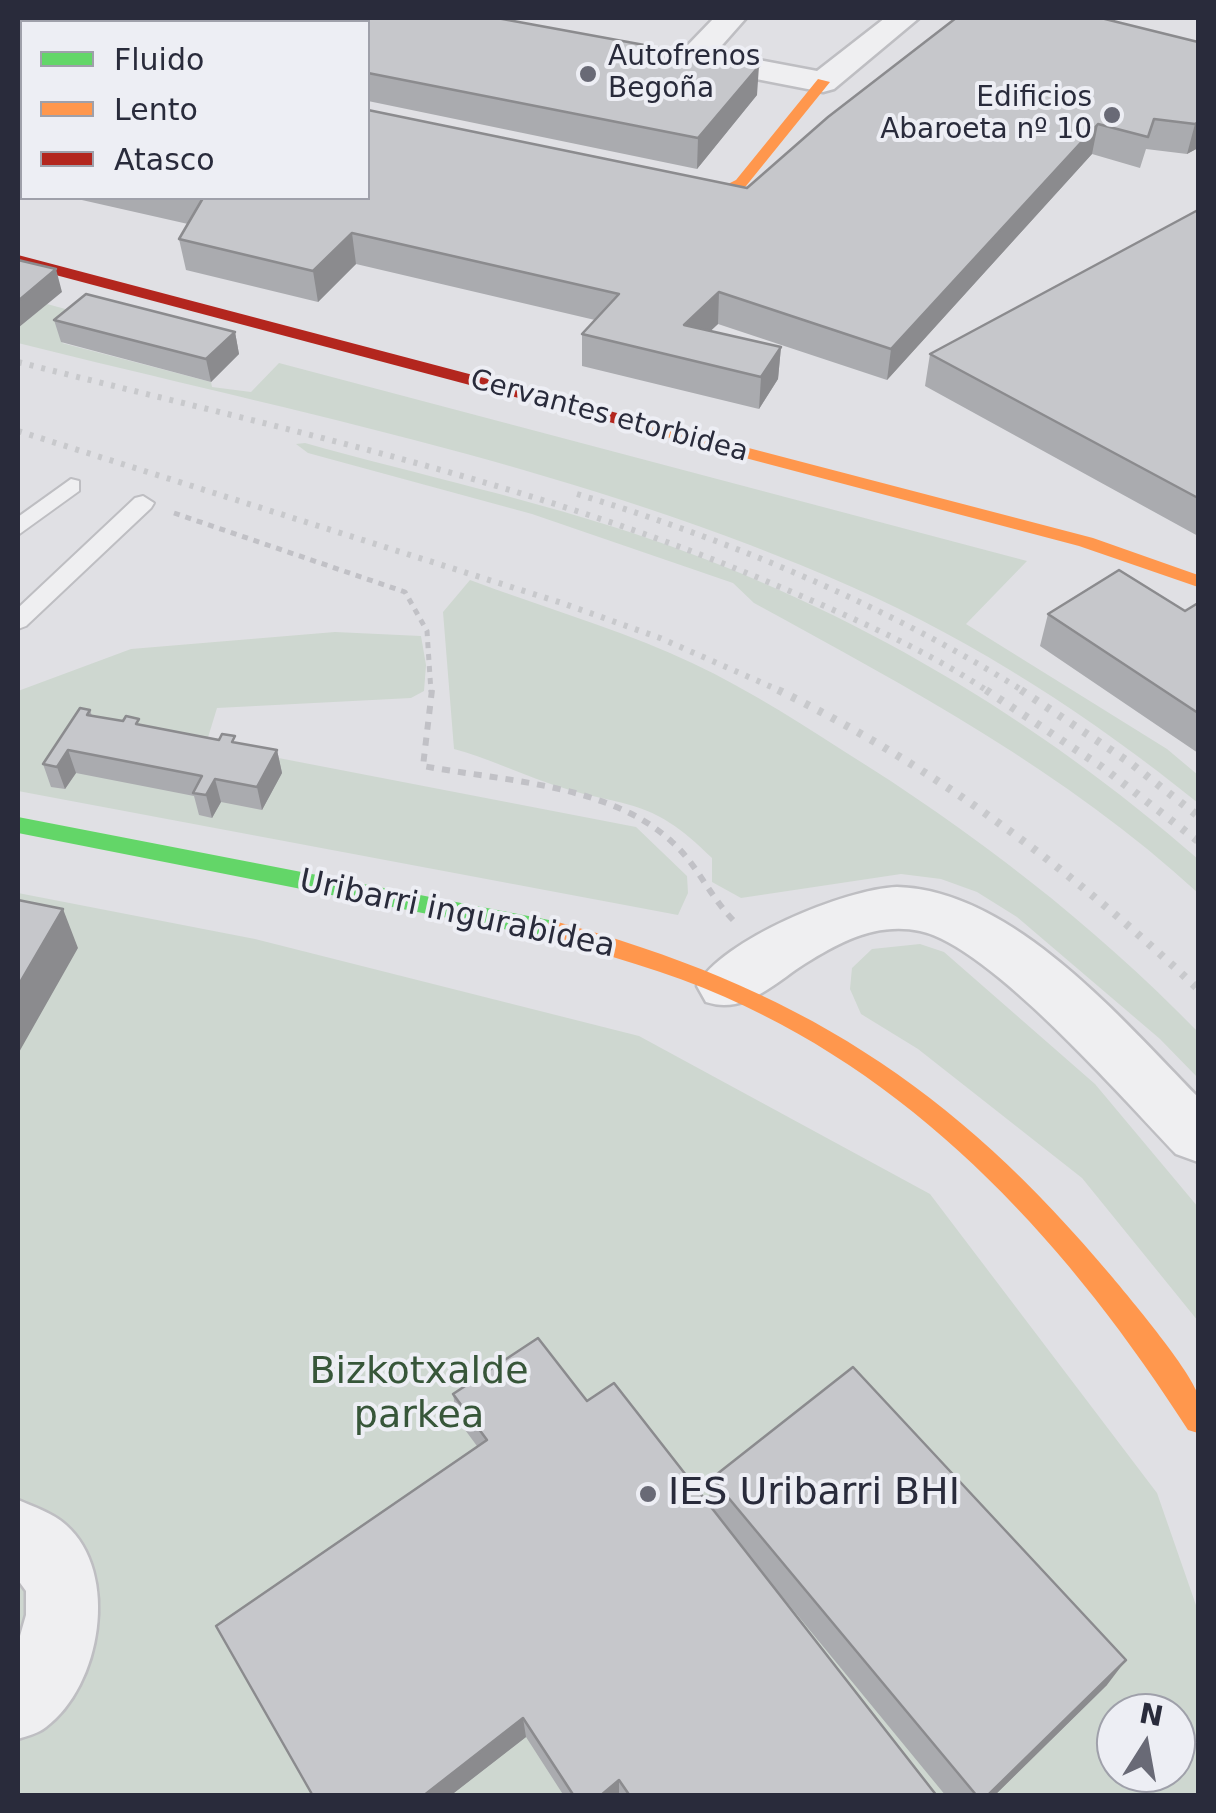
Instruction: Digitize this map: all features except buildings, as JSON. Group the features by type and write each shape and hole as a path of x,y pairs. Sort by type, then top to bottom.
{"street":[{"path":"693,58 731,18"},
{"path":"642,183 718,195 741,183 823,82 904,18"},
{"path":"657,51 823,82"},
{"name":"Cervantes etorbidea","path":"18,260 1086,542 1198,581"},
{"name":"Uribarri ingurabidea","path":"18,825 527,923 598,940 726,986 814,1034 908,1096 980,1153 1122,1304 1198,1420"},
{"path":"726,986 814,933 867,911 912,908 954,920 1055,998 1198,1136"},
{"path":"18,1536 35,1544 54,1566 64,1594 63,1628 51,1662 18,1701"}],"lane":[{"path":"18,528 71,486"},
{"path":"18,621 143,503"}],"path":[{"path":"143,503 406,592 424,612 434,642 423,766 618,807 649,822 674,843 716,905 774,956"}],"green space":[{"path":"47,304 91,316 62,343 211,382 212,387 251,392 279,363 1027,561 966,624 1167,749 1198,775 1198,803 1117,741 1032,684 944,632 852,587 752,546 545,476 18,343 18,328"},
{"path":"305,443 650,539 798,598 870,634 1007,714 1137,808 1198,859 1198,893 1148,850 1041,771 928,700 754,603 733,583 532,514 308,453 296,444"},
{"path":"470,580 621,633 715,674 800,723 937,812 1073,916 1198,1032 1198,1078 1160,1039 1017,917 977,892 941,879 901,874 741,898 712,882 712,858 652,813 548,783 454,749 443,612"},
{"path":"335,632 421,636 426,665 424,691 411,698 217,708 206,744 636,827 687,876 688,893 678,915 18,791 18,691 131,649"},
{"name":"Bizkotxalde parkea","path":"18,893 255,939 639,1036 930,1194 1157,1493 1198,1611 1198,1795 18,1795"},
{"path":"920,944 944,952 1095,1084 1198,1207 1198,1321 1082,1178 918,1049 861,1014 850,989 852,968 872,949"}],"railway":[{"path":"18,362 404,460 594,517 688,550 834,610 913,648 986,690"},
{"path":"18,431 562,603 660,638 783,692"},
{"path":"577,494 694,533 808,578 918,631 1025,692"},
{"path":"778,690 892,752 999,823 1101,903 1198,989"},
{"path":"986,690 1102,767 1198,841"},
{"path":"1021,690 1129,762 1198,816"}],"traffic: fast":[{"path":"18,825 554,930"}],"traffic: slow":[{"path":"663,188 718,195 741,183 823,82"},
{"path":"630,422 1086,542 1198,581"},
{"path":"554,930 674,966 732,989 851,1054 911,1096 967,1142 1069,1245 1116,1301 1198,1420"}],"traffic: jam":[{"path":"18,260 630,422"}],"place":[{"name":"Autofrenos Begoña","path":"588,74"},
{"name":"Edificios Abaroeta nº 10","path":"1112,115"},
{"name":"IES Uribarri BHI","path":"648,1494"}]}
